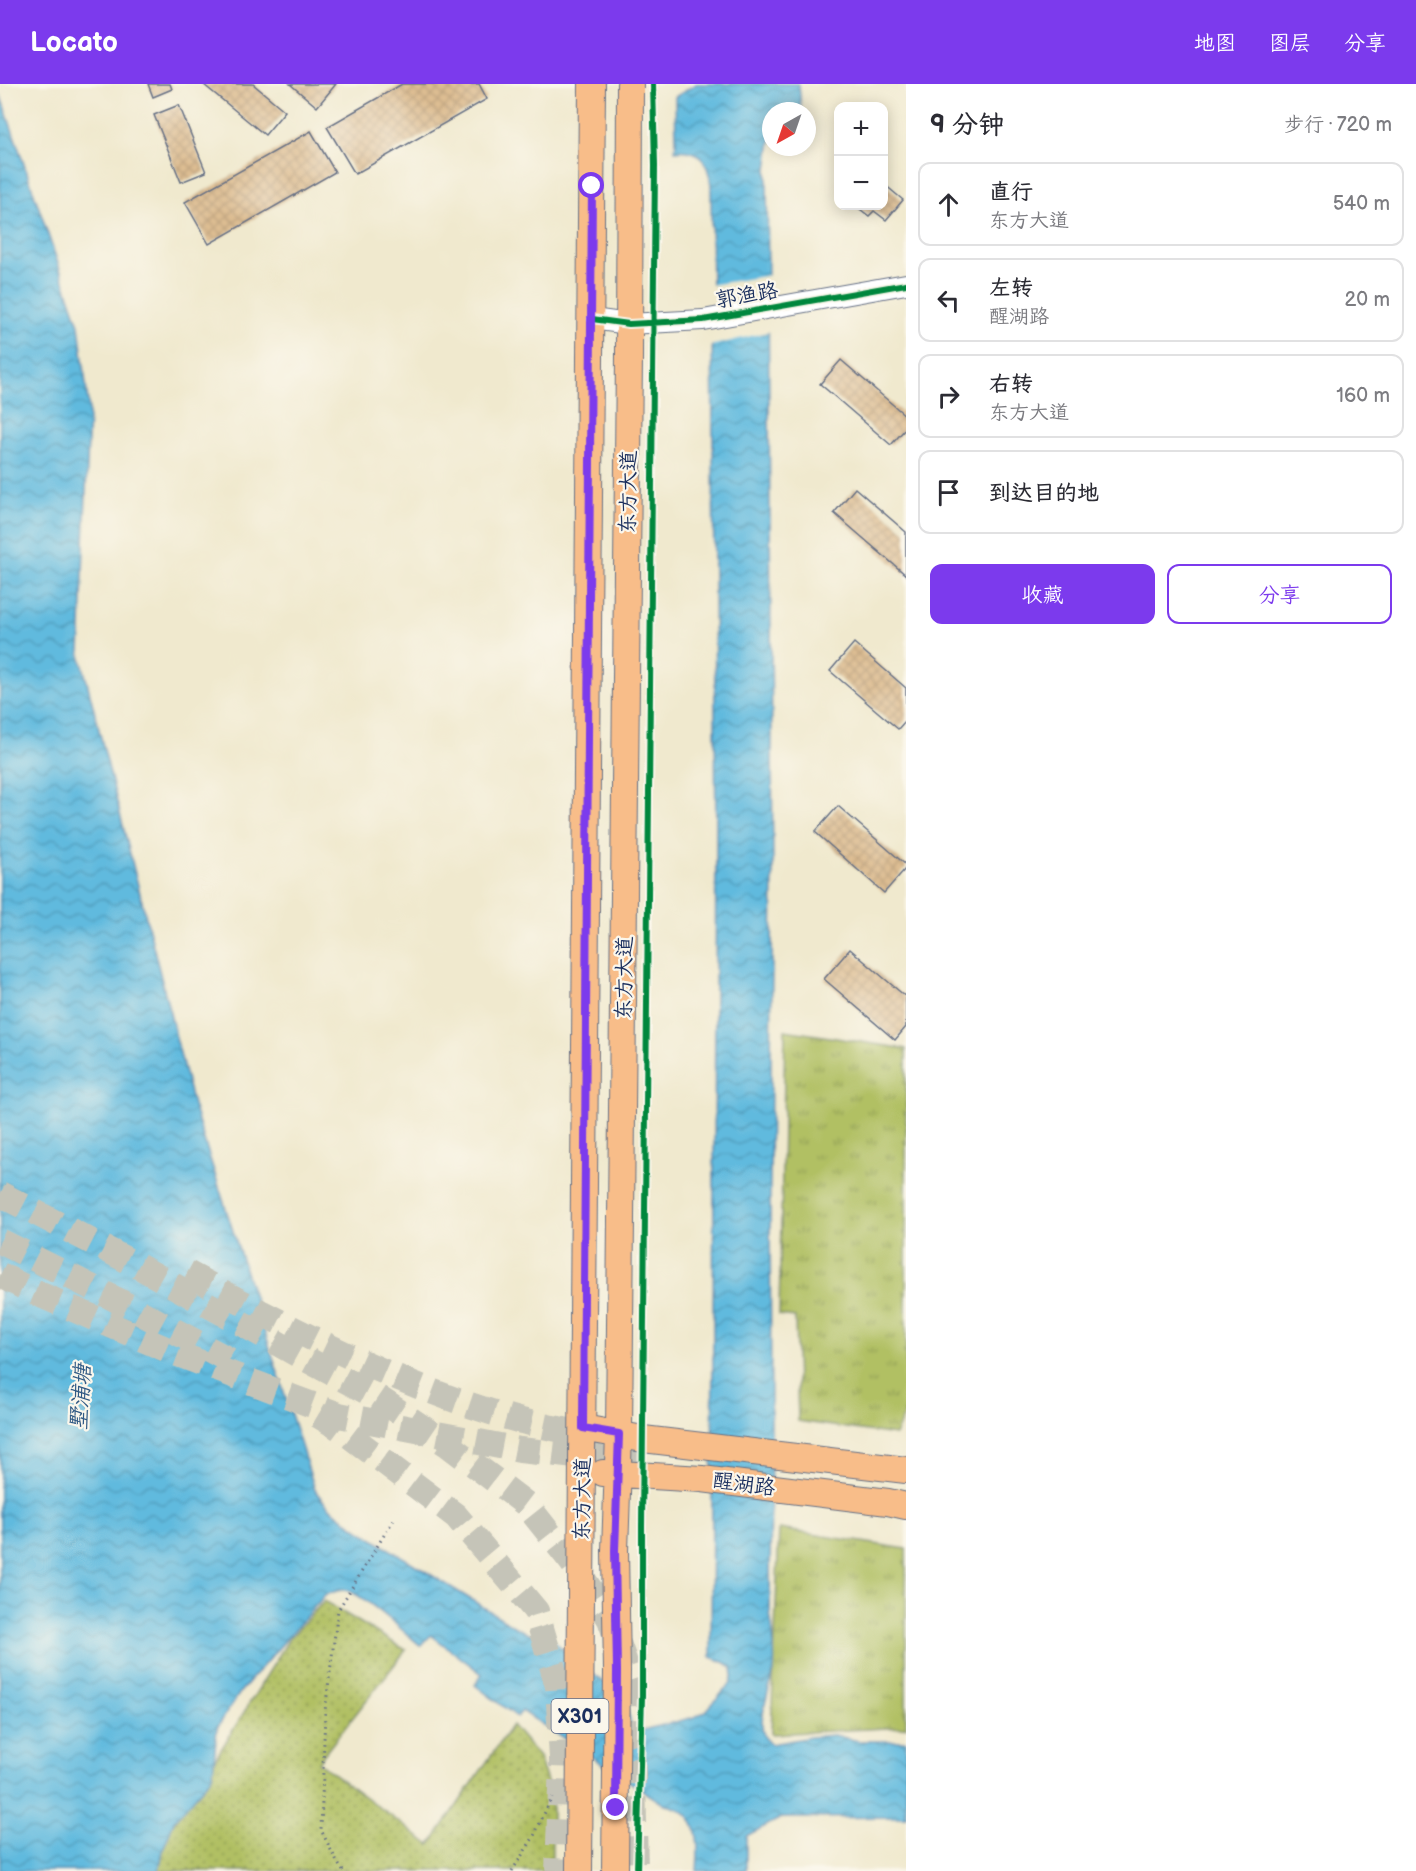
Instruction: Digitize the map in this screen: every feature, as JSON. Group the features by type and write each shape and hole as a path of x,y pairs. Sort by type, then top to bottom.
{"main road":[{"name":"东方大道","path":"579,1871 592,84"},
{"name":"东方大道","path":"615,1871 617,1682 615,1551 619,1434 630,84"},
{"name":"醒湖路","path":"583,1428 643,1440 906,1470"},
{"name":"醒湖路","path":"581,1471 702,1479 906,1506"}],"street":[{"name":"郭渔路","path":"591,319 629,324 703,320 906,284"}],"path":[{"path":"344,1871 321,1830 325,1711 339,1610 394,1519"},
{"path":"552,1797 552,1818"},
{"path":"512,1871 533,1838 552,1797"}],"green space":[{"path":"785,1030 906,1049 906,1412 895,1435 798,1421 795,1317 779,1315"},
{"path":"779,1529 906,1549 906,1727 771,1734"},
{"path":"324,1601 406,1650 318,1762 430,1845 512,1725 539,1757 552,1797 552,1871 159,1871 166,1839 174,1822 203,1788 212,1772 214,1761 289,1639"}],"water":[{"name":"墅浦塘","path":"696,84 799,84 800,102 762,102 762,156 769,156 767,169 773,862 770,1612 774,1661 762,1729 765,1738 771,1744 834,1735 859,1741 906,1741 906,1817 781,1818 746,1836 746,1871 697,1871 698,1849 695,1829 685,1813 665,1805 522,1711 517,1717 475,1685 482,1674 431,1635 421,1646 372,1605 352,1592 341,1590 325,1595 241,1691 229,1709 217,1728 213,1773 174,1821 163,1850 159,1871 0,1871 0,94 79,325 89,411 80,654 193,1105 315,1490 332,1510 369,1537 515,1627 550,1638 625,1701 632,1727 639,1731 695,1717 706,1711 730,1684 733,1675 732,1668 726,1663 711,1657 716,843 711,185 708,169 697,154 675,151 675,97"}],"pier":[{"path":"771,275 772,331 710,346 710,285"}],"building":[{"path":"148,84 170,84 172,89 153,97"},
{"path":"203,84 253,84 285,111 265,135"},
{"path":"290,84 336,84 317,107"},
{"path":"402,84 479,84 487,99 355,174 327,127"},
{"path":"179,105 206,172 181,182 154,115"},
{"path":"311,131 335,172 209,244 185,202"},
{"path":"888,187 903,200 886,220 874,211 869,216 861,210 888,210"},
{"path":"841,360 906,416 906,428 891,445 820,384"},
{"path":"855,488 906,532 906,575 834,513"},
{"path":"854,643 906,688 906,720 898,729 830,671"},
{"path":"838,806 906,865 906,868 884,893 815,832"},
{"path":"850,949 906,997 906,1027 895,1040 824,979"}],"tunnel":[{"path":"0,1194 140,1267 377,1397 447,1444 526,1504 571,1561 610,1619 631,1681 635,1871"},
{"path":"0,1241 229,1360"},
{"path":"187,1273 342,1353 422,1387 516,1420 603,1437"},
{"path":"0,1275 175,1353 339,1415 520,1450 638,1463"},
{"path":"318,1415 338,1427 456,1516 536,1611 558,1686 562,1759 558,1871"}],"cycle path":[{"path":"637,1871 642,1696 655,166 653,84"},
{"path":"592,319 629,324 703,320 906,284"}],"route":[{"path":"592,186 582,1317 583,1428 619,1434 615,1551 616,1808"}]}
